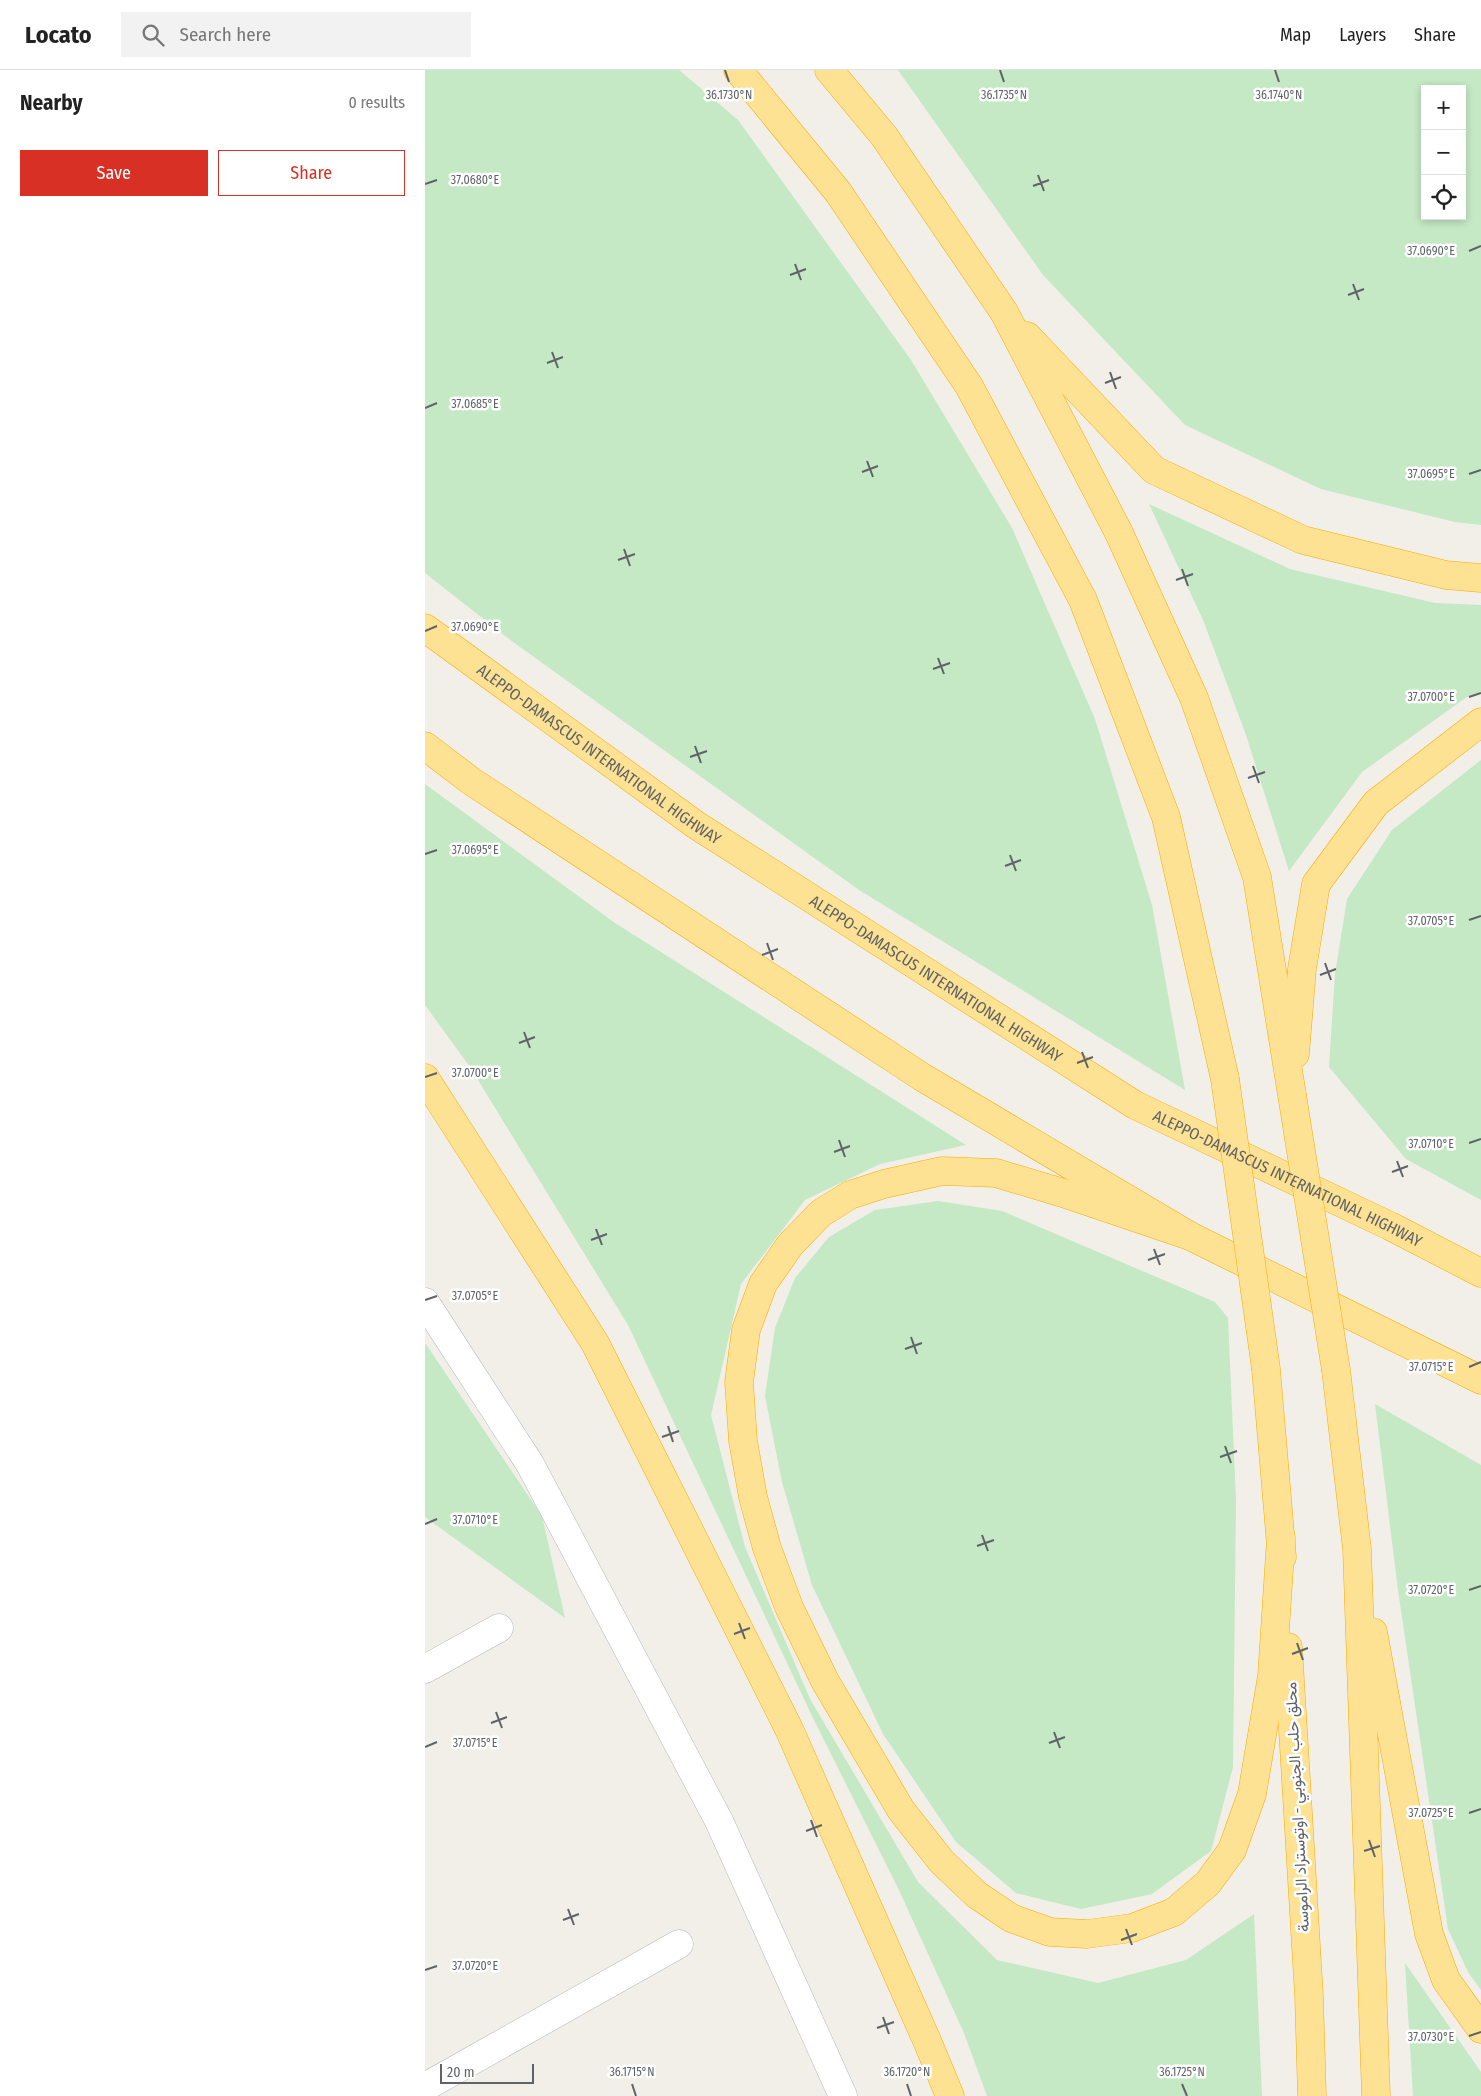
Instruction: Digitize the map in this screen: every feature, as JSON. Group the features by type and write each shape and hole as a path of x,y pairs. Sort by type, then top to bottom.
{"highway":[{"name":"محلق حلب الجنوبي - اوتوستراد الراموسة","path":"738,70 838,192 969,386 1083,600 1167,817 1225,1079 1266,1369 1281,1538 1309,1996 1312,2096"},
{"path":"829,70 884,136 1004,312 1119,533 1194,698 1257,877 1336,1370 1357,1549 1404,1791 1429,1934 1446,1980 1481,2029"},
{"path":"1004,312 1153,470 1303,540 1446,575 1481,578"},
{"name":"ALEPPO-DAMASCUS INTERNATIONAL HIGHWAY","path":"425,628 696,824 1135,1105 1390,1226 1481,1273"},
{"path":"1291,1095 1302,969 1317,884 1376,803 1481,722"},
{"path":"425,746 471,781 922,1077 1190,1236 1481,1380"},
{"path":"425,1078 595,1343 789,1729 950,2096"},
{"path":"1190,1236 1063,1193 996,1173 942,1170 884,1184 850,1195 821,1213 790,1245 763,1284 746,1330 739,1382 743,1441 753,1498 767,1548 789,1607 825,1681 901,1810 942,1862 977,1894 1011,1918 1051,1932 1087,1934 1132,1928 1174,1912 1208,1883 1233,1850 1252,1794 1272,1676 1281,1538"},
{"path":"1390,1226 1481,1262"},
{"path":"1357,1549 1376,2096"}],"street":[{"path":"425,1302 530,1464 714,1812 843,2096"},
{"path":"425,1669 499,1628"},
{"path":"425,2088 679,1944"}],"green space":[{"path":"425,70 679,70 738,120 911,360 1012,528 1095,719 1152,905 1185,1090 859,890 513,642 425,573"},
{"path":"898,70 1481,70 1481,525 1455,522 1321,489 1185,425 1043,275"},
{"path":"1149,504 1290,569 1435,603 1481,605 1481,692 1467,697 1362,772 1289,871 1246,735 1203,620"},
{"path":"1481,760 1481,1200 1406,1159 1329,1067 1335,974 1347,899 1392,830"},
{"path":"425,784 615,923 966,1145 880,1164 805,1200 741,1284 711,1415 745,1547 810,1699 918,1882 997,1960 1098,1983 1186,1960 1254,1914 1262,2096 987,2096 964,2033 899,1890 812,1716 628,1325 470,1067 425,1005"},
{"path":"938,1201 1002,1211 1215,1302 1228,1318 1236,1501 1233,1767 1211,1851 1152,1894 1081,1909 1016,1893 956,1842 883,1734 812,1585 782,1482 765,1396 775,1328 795,1278 829,1237 875,1210"},
{"path":"425,1343 542,1516 565,1618 425,1517"},
{"path":"1375,1404 1481,1465 1481,1990 1468,1972 1448,1929 1398,1590"},
{"path":"1405,1963 1481,2072 1481,2096 1413,2096"}]}
